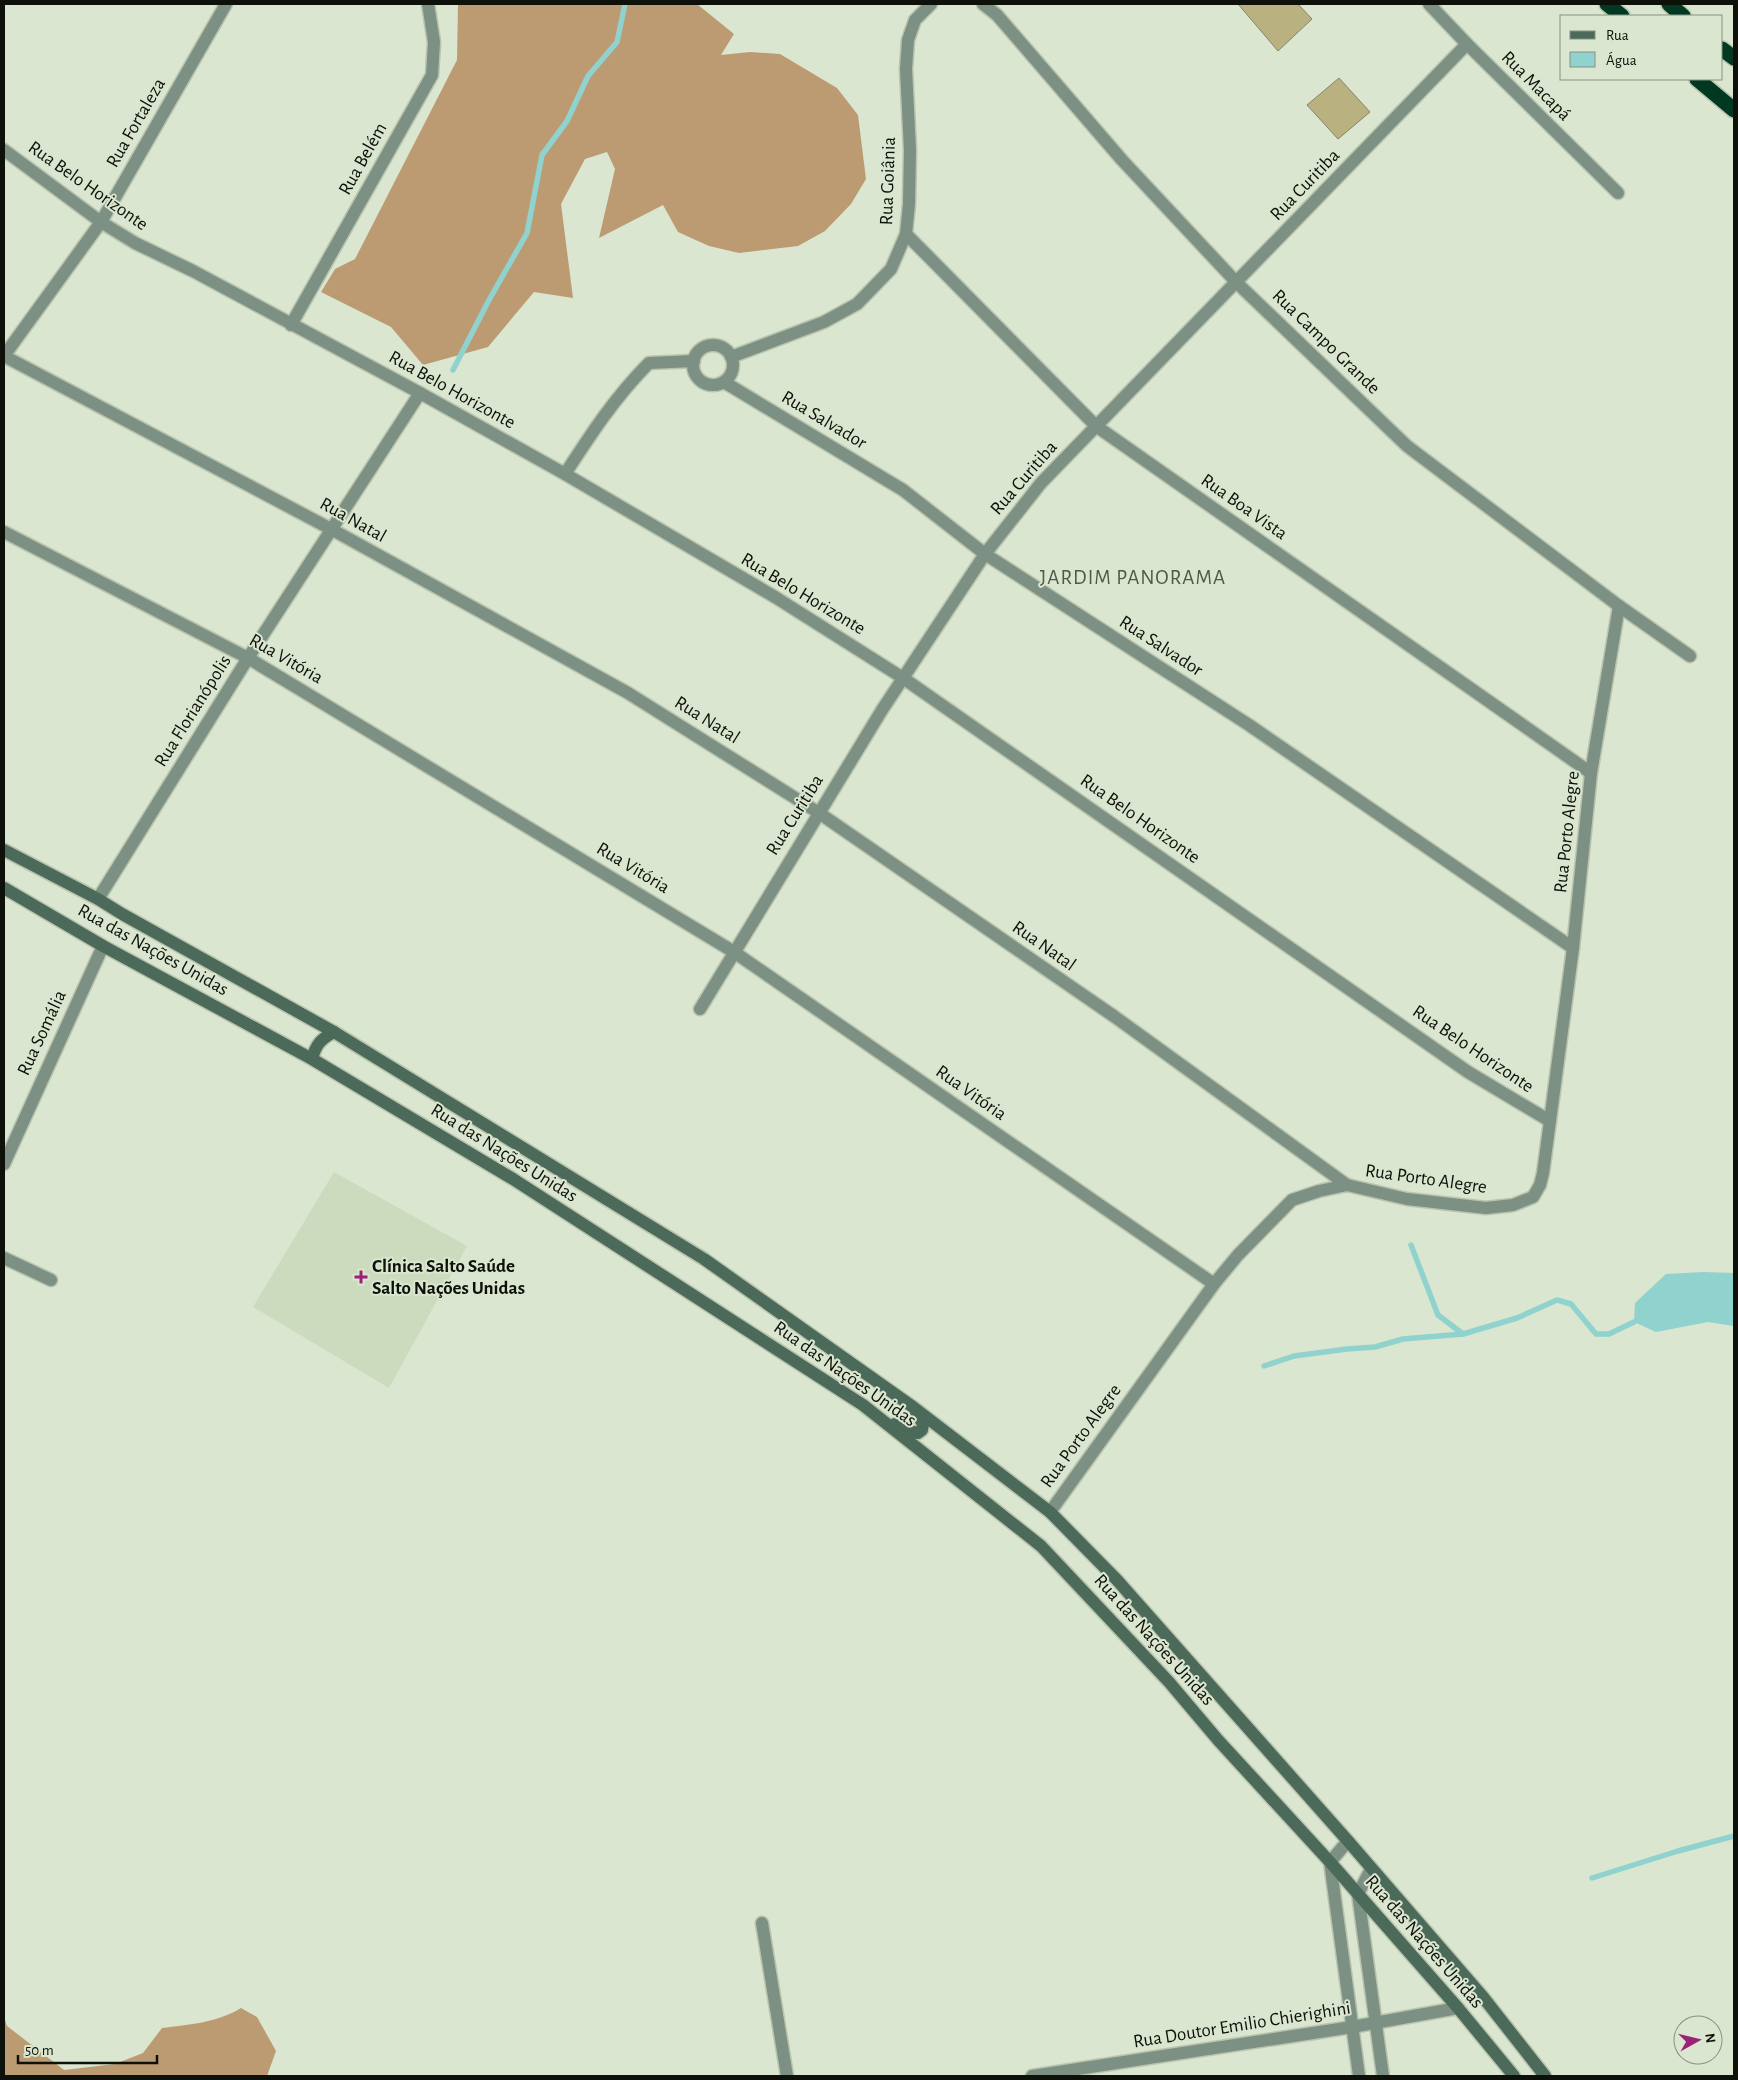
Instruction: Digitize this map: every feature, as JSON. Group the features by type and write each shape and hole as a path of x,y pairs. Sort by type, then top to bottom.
{"highway":[{"path":"1607,4 1621,15"},
{"path":"1669,4 1682,15"},
{"path":"1723,50 1734,58"},
{"path":"1698,80 1734,110"}],"main road":[{"name":"Rua das Nações Unidas","path":"4,850 98,899 334,1032 704,1259 913,1407 1050,1512 1117,1580 1348,1841 1483,1997 1545,2076"},
{"name":"Rua das Nações Unidas","path":"4,888 103,946 312,1059 513,1179 863,1405 1041,1546 1169,1682 1218,1740 1330,1862 1458,2008 1514,2076"},
{"path":"312,1059 316,1046 322,1038 334,1032"},
{"path":"863,1405 908,1431 918,1433 922,1430 923,1424 913,1407"}],"street":[{"name":"Rua Fortaleza","path":"4,356 101,222 226,4"},
{"name":"Rua Belém","path":"291,325 432,75 434,42 428,4"},
{"name":"Rua Goiânia","path":"731,357 824,322 856,304 890,269 906,234 910,179 906,69 908,40 915,20 931,4"},
{"name":"Rua Campo Grande","path":"983,4 997,15 1122,160 1237,283 1407,446 1619,606 1690,656"},
{"name":"Rua Macapá","path":"1430,4 1467,44 1618,193"},
{"name":"Rua Curitiba","path":"700,1008 904,678 985,554 1041,483 1467,44"},
{"name":"Rua Belo Horizonte","path":"4,150 101,222 136,243 420,393 565,474 775,597 904,678 1468,1072 1550,1121"},
{"name":"Rua Boa Vista","path":"906,234 1096,426 1591,773"},
{"path":"712,345 722,347 731,357 733,364 731,374 724,382 714,385 703,383 696,376 692,366 695,356 702,348 712,345"},
{"name":"Rua Natal","path":"4,356 331,529 628,693 819,813 1115,1017 1347,1185"},
{"path":"565,474 604,413 628,384 649,363 694,361"},
{"name":"Rua Salvador","path":"724,382 903,490 985,554 1249,725 1573,948"},
{"name":"Rua Florianópolis","path":"98,899 248,658 420,393"},
{"name":"Rua Vitória","path":"4,532 248,658 734,952 1214,1284"},
{"name":"Rua Porto Alegre","path":"1050,1512 1214,1284 1238,1254 1292,1200 1319,1190 1347,1185 1381,1194 1441,1204 1486,1208 1513,1205 1532,1196 1540,1185 1573,948 1591,773 1619,606"},
{"name":"Rua Somália","path":"4,1164 103,946"},
{"path":"4,1258 51,1280"},
{"path":"1348,1841 1330,1862 1359,2076"},
{"path":"1371,1869 1358,1894 1374,2022 1383,2076"},
{"path":"762,1923 787,2076"},
{"name":"Rua Doutor Emilio Chierighini","path":"1032,2076 1352,2027 1458,2008"}],"shaded area":[{"path":"458,4 697,4 734,34 721,55 750,52 780,54 837,88 858,115 866,179 851,204 825,231 798,246 739,253 709,246 678,232 663,205 599,238 615,169 607,152 585,159 561,204 573,298 534,292 488,347 423,365 391,327 321,292 335,269 355,259 457,60"},
{"name":"Clínica Salto Saúde Salto Nações Unidas","path":"334,1172 467,1246 389,1388 253,1307"},
{"path":"241,2008 257,2017 276,2051 267,2076 4,2076 4,2017 7,2026 64,2070 115,2064 143,2053 162,2028 213,2020"}],"water":[{"path":"1734,1273 1734,1326 1708,1322 1656,1332 1634,1322 1635,1303 1666,1274"}],"building":[{"path":"1238,4 1298,4 1312,19 1278,51"},
{"path":"1339,78 1370,112 1338,139 1307,105"}],"waterway":[{"path":"453,370 489,300 527,233 542,155 567,121 588,76 617,42 625,4"},
{"path":"1411,1245 1438,1315 1463,1334"},
{"path":"1264,1366 1294,1356 1375,1347 1403,1339 1463,1334 1517,1318 1557,1300 1571,1304 1596,1334 1609,1334 1634,1322"},
{"path":"1592,1878 1734,1836"}],"place":[{"name":"Clínica Salto Saúde Salto Nações Unidas","path":"361,1277"}],"district":[{"name":"JARDIM PANORAMA","path":"1133,577"}]}
